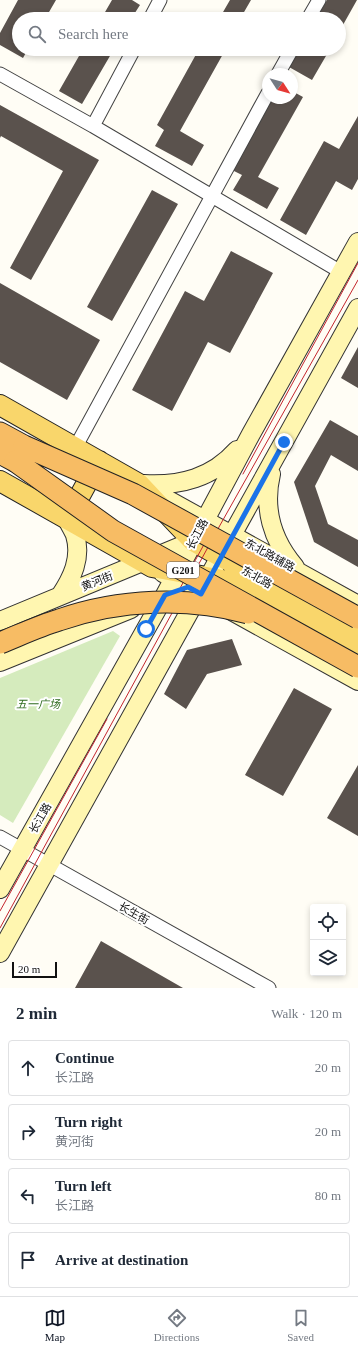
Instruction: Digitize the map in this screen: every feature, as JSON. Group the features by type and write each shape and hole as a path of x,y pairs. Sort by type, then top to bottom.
{"highway":[{"name":"东北路","path":"0,433 13,453 113,531 358,667"},
{"name":"东北路","path":"13,453 134,494 358,618"},
{"path":"0,643 61,619 90,611 124,605 156,602 188,603 219,607 245,612 276,621"}],"main road":[{"name":"长江路","path":"192,584 193,542 251,434 358,242"},
{"name":"长江路","path":"0,953 49,865 192,584 220,557 358,308"},
{"name":"东北路","path":"0,405 139,484 193,542 358,633"},
{"path":"139,484 164,485 184,482 205,475 220,466 251,434"},
{"path":"274,459 268,500 269,518 275,536 285,556 299,572"},
{"path":"60,596 68,585 75,569 78,551 75,534 67,519 99,461"},
{"name":"东北路","path":"0,481 148,564 192,584 228,581 358,653"},
{"name":"东北路辅路","path":"139,484 358,604"},
{"name":"黄河街","path":"0,621 60,596 148,564 193,542"},
{"path":"0,662 192,584 358,681"},
{"path":"60,596 70,594 83,595 89,597 94,603 94,615 91,620 75,632"},
{"name":"长江路","path":"0,889 165,595"}],"street":[{"path":"154,12 160,0"},
{"path":"312,12 319,0"},
{"path":"93,126 130,56"},
{"path":"281,68 288,56"},
{"path":"0,74 93,126 342,272"},
{"path":"75,448 262,104"},
{"name":"长生街","path":"0,836 269,988"}],"green space":[{"name":"五一广场","path":"113,631 120,636 13,823 0,815 0,678"}],"building":[{"path":"18,0 56,0 49,12 12,12 12,52 0,45 0,33"},
{"path":"112,0 132,0 140,5 136,12 105,12"},
{"path":"230,0 251,0 244,12 223,12"},
{"path":"327,0 357,0 346,20 346,12 320,12"},
{"path":"79,56 110,56 82,104 59,91"},
{"path":"195,56 222,56 180,131 204,145 192,166 155,146 164,130 157,125"},
{"path":"295,56 326,56 312,80 298,72 298,68 289,67"},
{"path":"298,94 303,97 258,177 279,188 267,209 233,190 242,175 232,170 270,104 298,104"},
{"path":"0,105 99,160 31,280 10,268 63,171 1,136 0,138"},
{"path":"358,116 358,179 352,190 336,181 306,235 280,220 324,141 339,149"},
{"path":"152,190 178,204 112,321 87,307"},
{"path":"231,251 273,273 230,353 208,342 172,411 132,390 185,291 204,301"},
{"path":"0,283 100,340 67,400 0,362"},
{"path":"358,347 358,388 341,378"},
{"path":"330,420 358,436 358,471 331,455 315,486 328,524 358,540 358,567 314,542 294,482"},
{"path":"232,639 242,665 207,674 186,709 164,694 187,650"},
{"path":"294,688 332,709 283,796 245,775"},
{"path":"358,765 358,836 327,818"},
{"path":"101,941 183,988 75,988"}],"tram line":[{"path":"243,474 358,263"},
{"path":"0,928 219,527 358,280"},
{"path":"167,612 213,528"},
{"path":"0,911 107,719"}],"route":[{"path":"146,629 165,595 188,587 201,594 216,564 284,442"}]}
